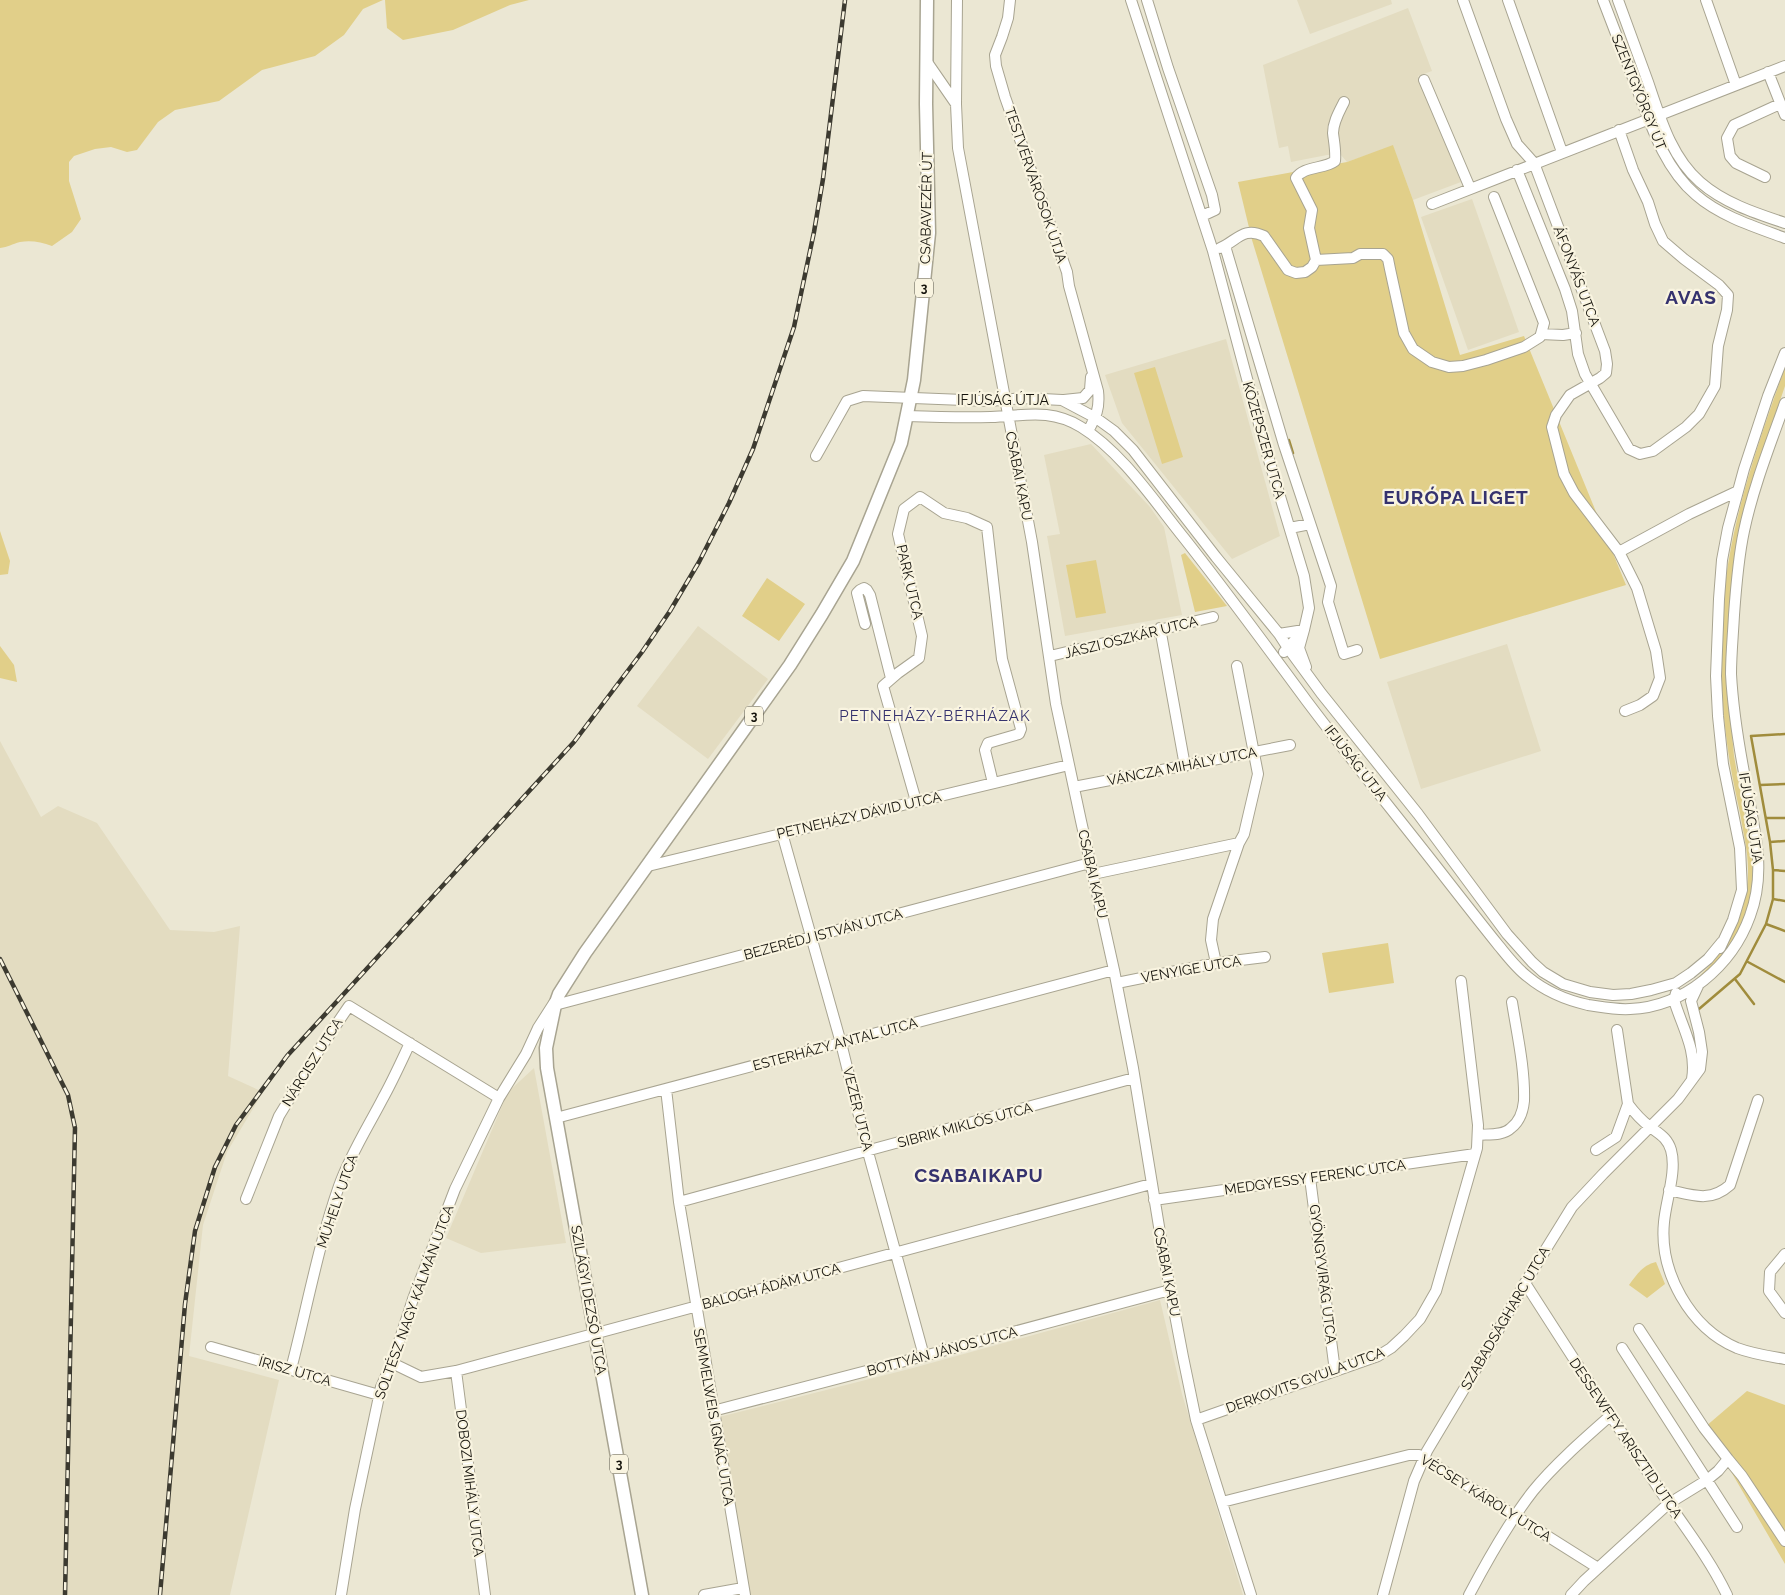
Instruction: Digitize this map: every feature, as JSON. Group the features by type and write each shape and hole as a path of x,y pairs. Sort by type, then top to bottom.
{"main road":[{"name":"CSABAVEZÉR ÚT","path":"906,416 918,345 929,233 926,76 927,0"},
{"name":"3","path":"557,999 585,954 790,665 840,584 853,561 901,443 906,416"},
{"name":"SZILÁGYI DEZSŐ UTCA","path":"557,999 547,1038 547,1068 642,1595"}],"street":[{"name":"CSABAI KAPU","path":"957,0 956,104 958,148 1032,542 1056,704 1117,983 1170,1290 1196,1420 1250,1595"},
{"name":"TESTVÉRVÁROSOK ÚTJA","path":"1010,0 1004,31 995,55 996,66 1005,97 1067,272 1098,391 1099,404 1096,418 1088,432"},
{"name":"KÖZÉPSZER UTCA","path":"1131,0 1202,216 1266,450 1304,576 1309,608 1299,648 1308,675"},
{"path":"1147,0 1168,68 1212,195 1215,210 1202,216"},
{"name":"ÁFONYÁS UTCA","path":"1462,0 1517,144 1534,163 1605,351 1608,364 1606,373 1590,383"},
{"path":"1508,0 1562,152"},
{"name":"SZENTGYÖRGY ÚT","path":"1603,0 1658,143 1671,166 1696,195 1718,210 1745,223 1785,238"},
{"name":"SZENTGYÖRGY ÚT","path":"1618,0 1676,153 1690,172 1700,183 1738,206 1785,223"},
{"path":"1706,0 1736,85"},
{"path":"926,60 938,81 956,104"},
{"path":"1432,204 1785,66"},
{"path":"1768,72 1785,115"},
{"path":"926,76 938,81"},
{"path":"1424,80 1470,188"},
{"path":"1212,251 1225,246 1242,234 1258,233 1264,236 1288,270 1296,273 1305,272 1312,267 1316,260 1309,228 1312,210 1296,178 1300,173 1335,161 1336,153 1333,131 1344,102"},
{"path":"1765,177 1736,163 1730,156 1727,138 1734,125 1780,104"},
{"name":"ÁFONYÁS UTCA","path":"1517,170 1565,289 1572,311 1578,354 1585,374 1629,449 1640,454 1654,451 1686,427 1699,414 1715,386 1718,346 1727,310 1728,296 1718,285 1663,241 1633,170 1619,130"},
{"path":"1316,260 1353,258 1360,254 1383,254 1388,259 1404,333 1413,349 1432,362 1448,367 1463,366 1524,347 1540,337 1544,323 1494,197"},
{"name":"KÖZÉPSZER UTCA","path":"1225,246 1284,445 1330,586 1328,602 1344,654 1357,650"},
{"name":"ÁFONYÁS UTCA","path":"1541,334 1563,335 1576,333"},
{"name":"IFJÚSÁG ÚTJA","path":"1677,997 1685,983 1707,967 1720,948 1733,920 1742,890 1740,848 1720,735 1716,676 1718,599 1722,560 1738,491 1768,396 1785,353"},
{"name":"TESTVÉRVÁROSOK ÚTJA","path":"1064,400 1083,398 1087,394 1090,390 1092,371"},
{"path":"1590,383 1570,395 1556,415 1552,427 1564,474 1574,494 1620,552 1642,600 1656,651 1660,678 1653,696 1640,705 1625,711"},
{"name":"IFJÚSÁG ÚTJA","path":"816,456 847,401 863,396 989,401 1023,398 1064,400 1096,418 1114,431 1133,450 1279,634 1375,762 1418,814 1507,934 1543,972 1563,984 1590,992 1613,995 1631,994 1676,983 1708,959 1722,942"},
{"name":"IFJÚSÁG ÚTJA","path":"906,416 994,417 1023,414 1062,417 1096,438 1127,469 1226,591 1307,701 1477,920 1522,973 1563,998 1612,1009 1632,1010 1653,1006 1677,997 1709,976 1734,947 1750,917 1759,885 1758,849 1734,708 1731,669 1733,629 1738,568 1745,528 1785,403"},
{"path":"1266,450 1284,445"},
{"path":"1620,552 1690,514 1738,491"},
{"name":"PARK UTCA","path":"891,678 919,658 922,636 898,534 904,509 920,497 944,513 967,518 987,527 1002,658 1022,729 1019,734 988,743 985,750 993,783"},
{"path":"1290,528 1310,524"},
{"path":"865,624 857,593 864,588 870,595 891,678 883,686 916,801"},
{"name":"JÁSZI OSZKÁR UTCA","path":"1050,656 1160,628 1213,617"},
{"path":"1160,628 1185,766"},
{"path":"1279,634 1304,630"},
{"path":"1278,657 1304,630"},
{"name":"IFJÚSÁG ÚTJA","path":"1260,638 1278,657 1307,696 1307,701"},
{"path":"1216,963 1212,940 1213,919 1238,843 1244,834 1258,774 1237,666"},
{"name":"VÁNCZA MIHÁLY UTCA","path":"1074,788 1290,744"},
{"name":"PETNEHÁZY DÁVID UTCA","path":"648,866 1069,765"},
{"name":"VEZÉR UTCA","path":"782,833 812,936 868,1152 924,1356"},
{"path":"1093,874 1238,843"},
{"name":"BEZERÉDJ ISTVÁN UTCA","path":"557,999 812,936 1090,863"},
{"name":"VENYIGE UTCA","path":"1117,983 1216,963 1265,957"},
{"name":"ESTERHÁZY ANTAL UTCA","path":"556,1118 1114,970"},
{"name":"DERKOVITS GYULA UTCA","path":"1196,1420 1378,1356 1391,1348 1420,1318 1436,1291 1475,1154 1478,1135 1461,981"},
{"name":"SZABADSÁGHARC UTCA","path":"1383,1595 1414,1481 1424,1457 1438,1429 1482,1359 1525,1283 1572,1207 1678,1099 1700,1069 1702,1052 1691,1001 1700,983"},
{"path":"1659,988 1677,997 1692,1051 1694,1066 1692,1078"},
{"name":"SZABADSÁGHARC UTCA","path":"1677,997 1685,1000 1700,1041"},
{"name":"SOLTÉSZ NAGY KÁLMÁN UTCA","path":"341,1595 355,1509 381,1387 392,1363 413,1299 454,1189 499,1098 526,1054 538,1028 557,999"},
{"path":"1478,1135 1503,1133 1511,1129 1520,1118 1524,1102 1521,1061 1512,1002"},
{"name":"NÁRCISZ UTCA","path":"246,1199 279,1116 320,1047 349,1006 499,1098"},
{"path":"1596,1150 1616,1137 1628,1104 1617,1030"},
{"name":"SOLTÉSZ NAGY KÁLMÁN UTCA","path":"526,1054 547,1038"},
{"name":"MŰHELY UTCA","path":"291,1370 317,1257 339,1186 352,1154 383,1098 410,1043"},
{"name":"SIBRIK MIKLÓS UTCA","path":"679,1202 1134,1078"},
{"name":"SEMMELWEIS IGNÁC UTCA","path":"666,1089 679,1202 744,1592"},
{"path":"1669,1190 1702,1197 1722,1192 1730,1185 1758,1100"},
{"path":"1628,1104 1650,1127 1666,1138 1671,1149 1673,1160 1663,1240 1666,1261 1672,1279 1689,1308 1703,1325 1721,1339 1736,1347 1758,1355 1785,1359"},
{"name":"MEDGYESSY FERENC UTCA","path":"1154,1200 1475,1154"},
{"name":"GYÖNGYVIRÁG UTCA","path":"1310,1178 1335,1371"},
{"name":"BALOGH ÁDÁM UTCA","path":"392,1363 421,1377 456,1371 1151,1184"},
{"path":"1785,1254 1770,1272 1769,1291 1785,1312"},
{"name":"DESSEWFFY ARISZTID UTCA","path":"1525,1283 1668,1504 1696,1542 1726,1595"},
{"name":"BOTTYÁN JÁNOS UTCA","path":"713,1411 1170,1290"},
{"path":"1639,1329 1704,1428 1742,1476 1785,1541"},
{"name":"ÍRISZ UTCA","path":"211,1347 379,1395"},
{"path":"1622,1348 1737,1527"},
{"name":"DOBOZI MIHÁLY UTCA","path":"456,1371 485,1595"},
{"path":"1469,1595 1481,1572 1534,1490 1582,1440 1610,1416"},
{"name":"VÉCSEY KÁROLY UTCA","path":"1222,1502 1409,1455 1419,1455 1598,1568"},
{"path":"1571,1595 1668,1504 1707,1480 1728,1459"},
{"path":"704,1595 744,1592"}],"shaded area":[{"path":"0,0 383,0 363,9 344,35 315,56 262,70 219,101 175,110 158,122 137,150 127,152 111,147 95,149 74,156 69,162 69,181 81,219 72,232 52,246 28,241 0,248"},
{"path":"385,0 529,0 510,5 453,30 403,40 387,28"},
{"path":"1297,0 1391,0 1392,4 1310,34"},
{"path":"1408,8 1432,71 1418,76 1461,182 1413,200 1393,146 1347,162 1341,155 1327,155 1291,162 1288,146 1279,148 1263,65"},
{"name":"EURÓPA LIGET","path":"1393,145 1413,200 1460,355 1524,336 1626,585 1380,659 1252,240 1238,182 1347,162"},
{"path":"1472,199 1519,332 1468,350 1421,217"},
{"path":"1226,339 1280,536 1232,559 1122,423 1105,375"},
{"path":"1155,367 1183,457 1162,464 1134,373"},
{"path":"1785,367 1785,386 1770,430 1731,596 1728,632 1728,686 1731,723 1734,756 1752,855 1751,892 1741,926 1732,942 1709,970 1694,981 1716,958 1733,931 1740,916 1747,885 1746,848 1723,712 1722,618 1725,586 1736,522 1744,491"},
{"path":"1091,444 1150,507 1164,527 1182,615 1065,636 1047,536 1060,534 1044,455"},
{"path":"0,531 10,561 8,574 0,575"},
{"path":"1185,553 1227,606 1195,612 1181,555"},
{"path":"1096,560 1106,613 1076,618 1066,565"},
{"path":"767,578 805,604 779,641 742,616"},
{"path":"698,626 768,679 708,759 637,706"},
{"path":"1507,644 1541,751 1421,789 1387,682"},
{"path":"0,646 14,665 17,682 0,678"},
{"path":"0,741 41,817 58,806 97,823 170,930 214,932 240,926 228,1076 263,1092 227,1152 203,1225 189,1356 279,1380 230,1595 0,1595"},
{"path":"1388,943 1394,983 1329,993 1322,953"},
{"path":"534,1068 566,1243 481,1253 446,1238 508,1092"},
{"path":"1656,1262 1665,1284 1647,1298 1629,1285 1644,1268"},
{"path":"1160,1300 1182,1394 1243,1595 748,1595 719,1417 913,1368"},
{"path":"1747,1391 1785,1405 1785,1564 1705,1427"}],"waterway":[{"path":"1289,440 1293,453"},
{"path":"1699,1009 1740,974 1766,924 1773,899 1773,870 1770,842 1751,736 1785,734"},
{"path":"1760,785 1785,784"},
{"path":"1767,818 1785,818"},
{"path":"1770,842 1785,841"},
{"path":"1773,870 1785,871"},
{"path":"1773,899 1785,901"},
{"path":"1766,924 1785,931"},
{"path":"1748,962 1785,982"},
{"path":"1735,979 1754,1004"}],"railway":[{"path":"160,1595 185,1304 195,1231 215,1167 236,1125 287,1056 574,742 642,652 670,611 699,562 729,503 753,449 794,327 823,179 845,0"},
{"path":"0,959 68,1095 75,1128 65,1595"}],"district":[{"name":"AVAS","path":"1691,297"},
{"name":"EURÓPA LIGET","path":"1456,497"},
{"name":"PETNEHÁZY-BÉRHÁZAK","path":"935,716"},
{"name":"CSABAIKAPU","path":"979,1175"}]}
